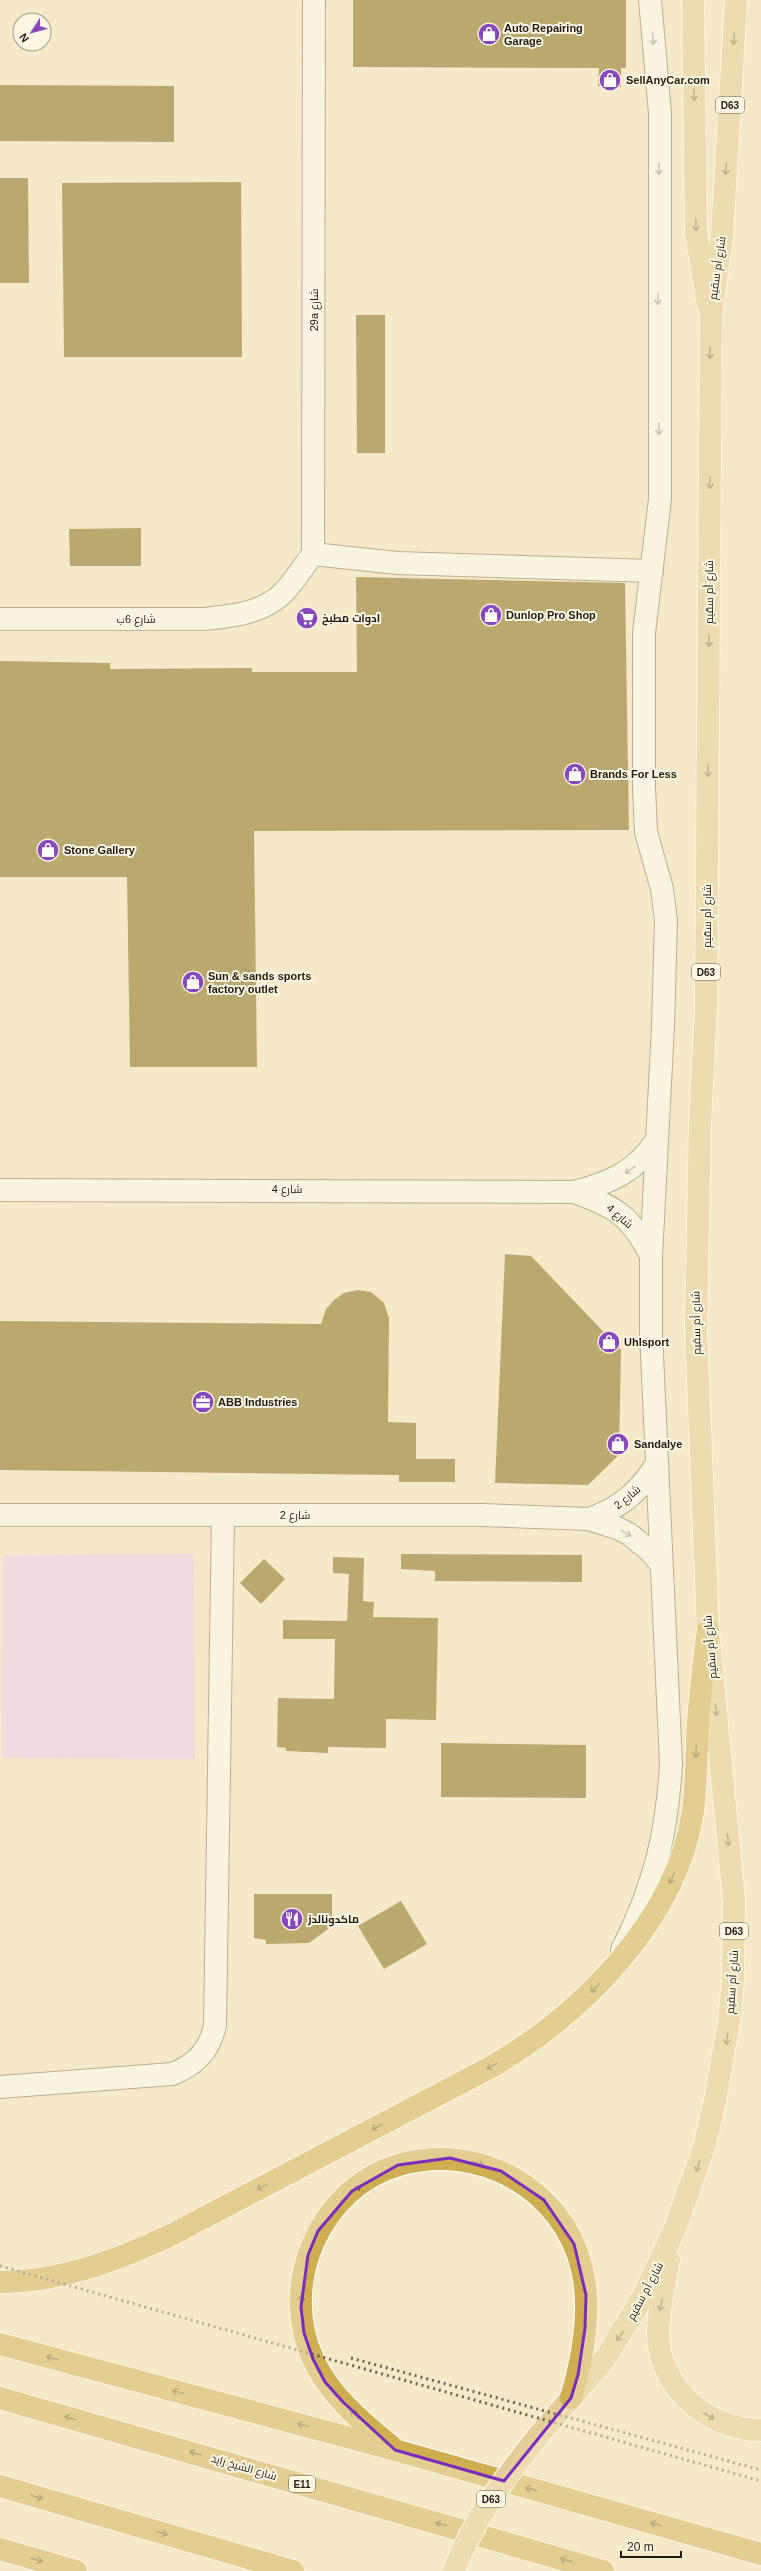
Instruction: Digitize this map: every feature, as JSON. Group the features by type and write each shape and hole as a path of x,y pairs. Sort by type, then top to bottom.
{"highway":[{"path":"0,2282 48,2277 90,2268 131,2254 171,2235 515,2053 562,2020 611,1970 638,1936 664,1895 687,1838 693,1812 698,1722 708,1630"},
{"path":"395,2450 360,2420 326,2382 313,2358 304,2333 301,2307 302,2281 306,2262 318,2231 333,2209 352,2191 374,2176 398,2165 423,2159 450,2158 476,2162 500,2171 524,2183 544,2200 561,2221 574,2244 582,2269 586,2295 583,2352 571,2398"},
{"path":"0,2344 395,2450 761,2554"},
{"name":"شارع الشيخ زايد","path":"0,2398 604,2571"},
{"path":"0,2486 293,2571"},
{"path":"0,2549 76,2571"}],"main road":[{"path":"693,0 696,233 703,282 711,314"},
{"name":"شارع أم سقيم","path":"454,2571 475,2525 494,2494 539,2435 595,2373 625,2328 651,2281 676,2226 702,2150 715,2101 728,2027 733,1980 734,1902 708,1630 700,1464 695,1259 706,1006 711,314 720,262 736,0"},
{"path":"676,2226 658,2319 659,2346 665,2366 682,2394 706,2415 736,2428 761,2430"}],"street":[{"name":"29a شارع","path":"313,554 314,0"},
{"path":"611,1970 644,1902 656,1866 666,1823 671,1732 660,1563 650,1334 651,1257 663,1026 666,920 662,889 646,832 644,810 643,657 646,609 660,498 660,142 650,0"},
{"path":"313,554 397,563 652,571"},
{"name":"شارع 6ب","path":"0,619 205,619 238,614 270,604 282,594 313,554"},
{"name":"شارع 4","path":"0,1190 574,1192 604,1184 619,1177 646,1155 656,1141"},
{"name":"شارع 4","path":"574,1192 606,1203 617,1211 637,1232 651,1257"},
{"name":"شارع 2","path":"590,1519 622,1504 639,1489 656,1465"},
{"name":"شارع 2","path":"0,1515 481,1515 590,1519 610,1525 629,1534 651,1552 660,1563"},
{"path":"0,2087 172,2074 186,2068 199,2059 213,2036 216,2025 223,1515"}],"highlighted area":[{"path":"450,2158 501,2171 544,2200 574,2244 586,2295 585,2328 578,2375 571,2398 504,2481 395,2450 343,2402 325,2382 313,2359 304,2333 301,2307 308,2255 318,2231 352,2191 398,2165"}],"shaded area":[{"path":"194,1554 195,1759 2,1758 3,1555"}],"building":[{"name":"Auto Repairing Garage","path":"353,0 626,0 626,68 621,68 621,87 598,86 599,68 353,67"},
{"path":"0,85 174,86 174,142 0,141"},
{"path":"0,178 28,178 29,283 0,283"},
{"path":"241,182 242,357 64,357 62,183"},
{"path":"356,315 385,315 385,453 357,453"},
{"path":"141,528 141,566 70,566 69,529"},
{"path":"356,577 625,583 629,830 254,831 257,1067 130,1067 127,877 0,877 0,661 110,663 110,669 252,668 252,672 357,672"},
{"path":"505,1254 531,1256 621,1350 619,1455 588,1485 495,1483"},
{"name":"ABB Industries","path":"357,1290 371,1292 384,1303 389,1318 388,1422 416,1423 416,1459 455,1459 455,1482 399,1482 399,1475 0,1470 0,1321 321,1324 326,1309 334,1300 344,1293"},
{"path":"401,1554 582,1555 582,1582 435,1581 435,1571 401,1569"},
{"path":"333,1557 364,1558 363,1601 374,1602 373,1617 438,1618 436,1720 386,1719 386,1748 328,1747 328,1753 286,1751 286,1748 277,1747 278,1698 334,1699 335,1639 283,1639 283,1620 347,1621 349,1574 333,1573"},
{"path":"264,1559 285,1579 261,1604 240,1583"},
{"path":"441,1743 586,1745 586,1798 441,1797"},
{"path":"254,1894 332,1894 332,1926 309,1943 266,1944 266,1940 254,1938"},
{"path":"401,1901 427,1944 384,1969 358,1926"}],"railway":[{"path":"0,2266 761,2481"},
{"path":"351,2358 761,2470"}],"place":[{"name":"Auto Repairing Garage","path":"489,34"},
{"name":"SellAnyCar.com","path":"610,80"},
{"name":"Dunlop Pro Shop","path":"491,615"},
{"name":"ادوات مطبخ","path":"307,618"},
{"name":"Brands For Less","path":"575,774"},
{"name":"Stone Gallery","path":"48,850"},
{"name":"Sun & sands sports factory outlet","path":"193,982"},
{"name":"Uhlsport","path":"609,1342"},
{"name":"ABB Industries","path":"203,1402"},
{"name":"Sandalye","path":"618,1444"},
{"name":"ماكدونالدز","path":"292,1919"}]}
